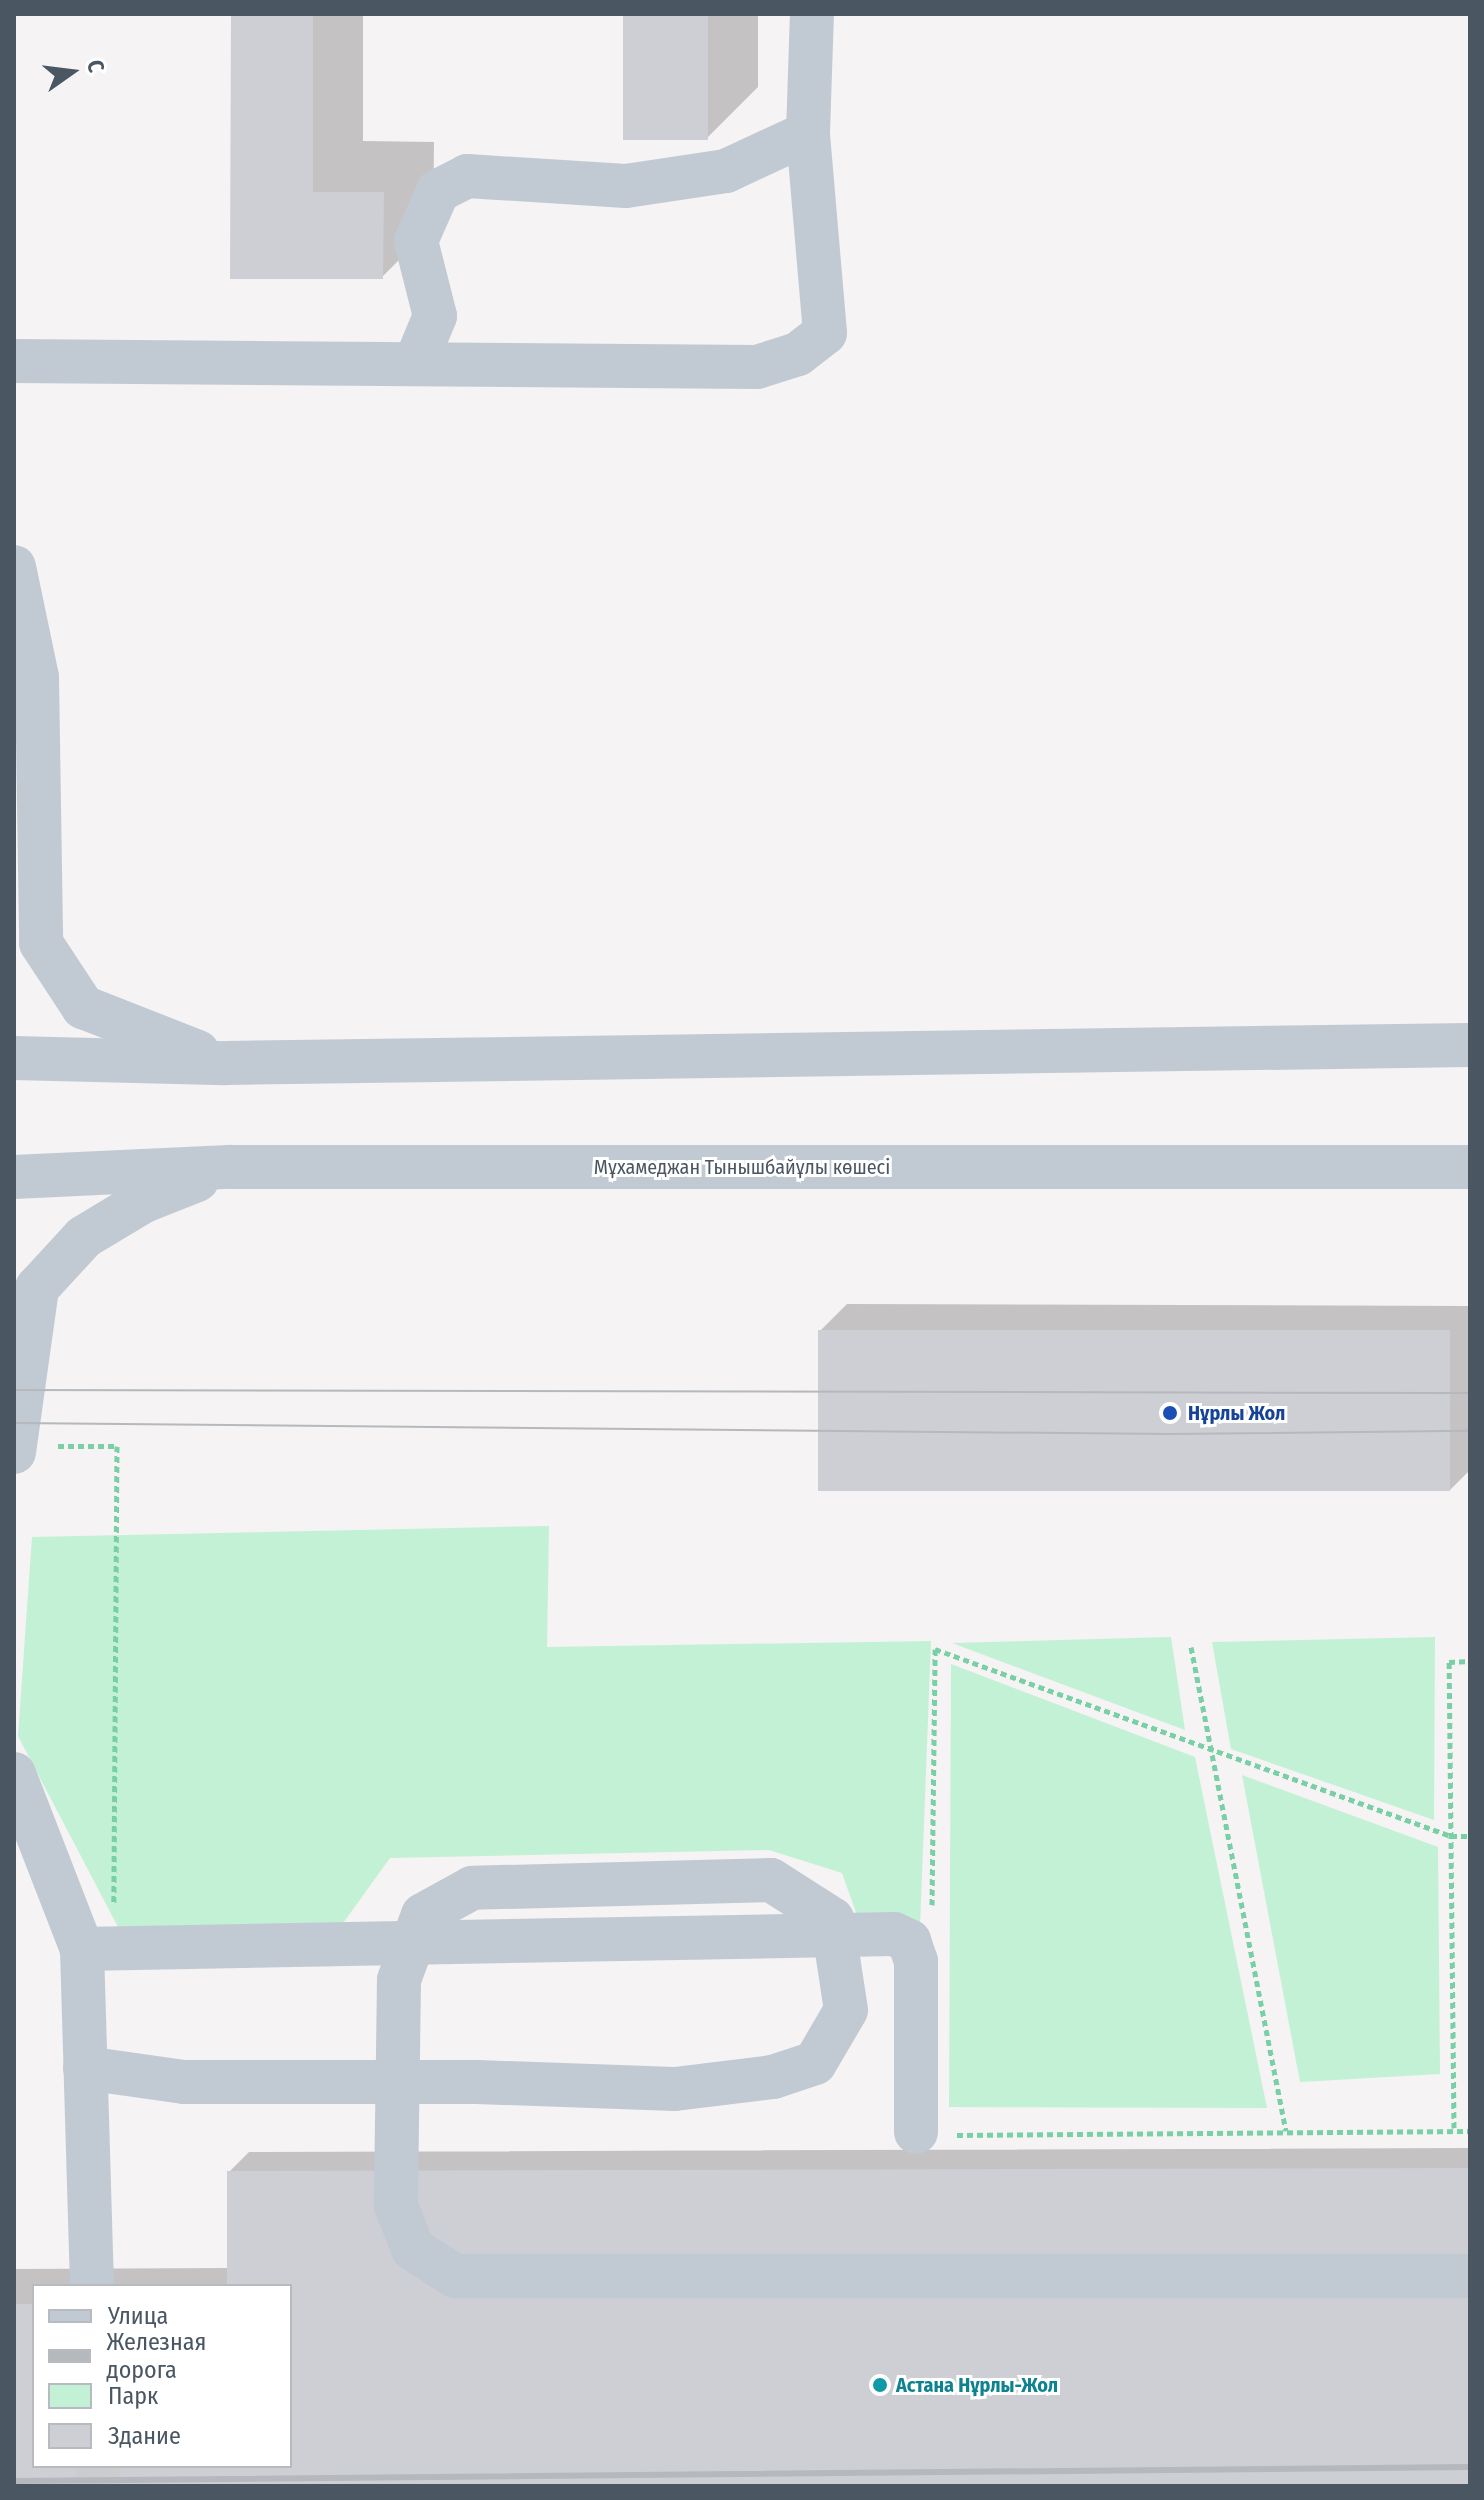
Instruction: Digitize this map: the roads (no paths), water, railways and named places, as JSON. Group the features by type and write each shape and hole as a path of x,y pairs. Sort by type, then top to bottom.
{"street":[{"path":"14,361 757,367 798,354 825,333 808,133 812,14"},
{"path":"415,364 435,316 416,241 438,191 467,176 626,186 726,171 808,133"},
{"path":"14,567 37,677 41,943 83,1007 226,1063"},
{"path":"14,1058 226,1063 1470,1045"},
{"path":"15,1449 37,1288 84,1237 144,1201 229,1167"},
{"name":"Мұхамеджан Тынышбайұлы көшесі","path":"14,1177 229,1167 1470,1167"},
{"path":"14,1774 98,1948 85,2068 92,2284"},
{"path":"85,2068 184,2082 477,2082 675,2089 773,2077 815,2063 846,2010 832,1919 771,1880 472,1888 423,1915 399,1980 396,2206 413,2249 455,2276 1470,2276"},
{"path":"98,1948 894,1934 909,1941 916,1961 934,2134"}],"tunnel":[{"path":"97,2468 98,2486"}],"tram line":[{"path":"14,1390 1470,1393"},
{"path":"14,1423 1170,1434 1470,1431"}],"railway":[{"path":"14,2481 1470,2467"}],"place":[{"name":"Нұрлы Жол","path":"1170,1413"},
{"name":"Астана Нұрлы-Жол","path":"880,2385"}]}
